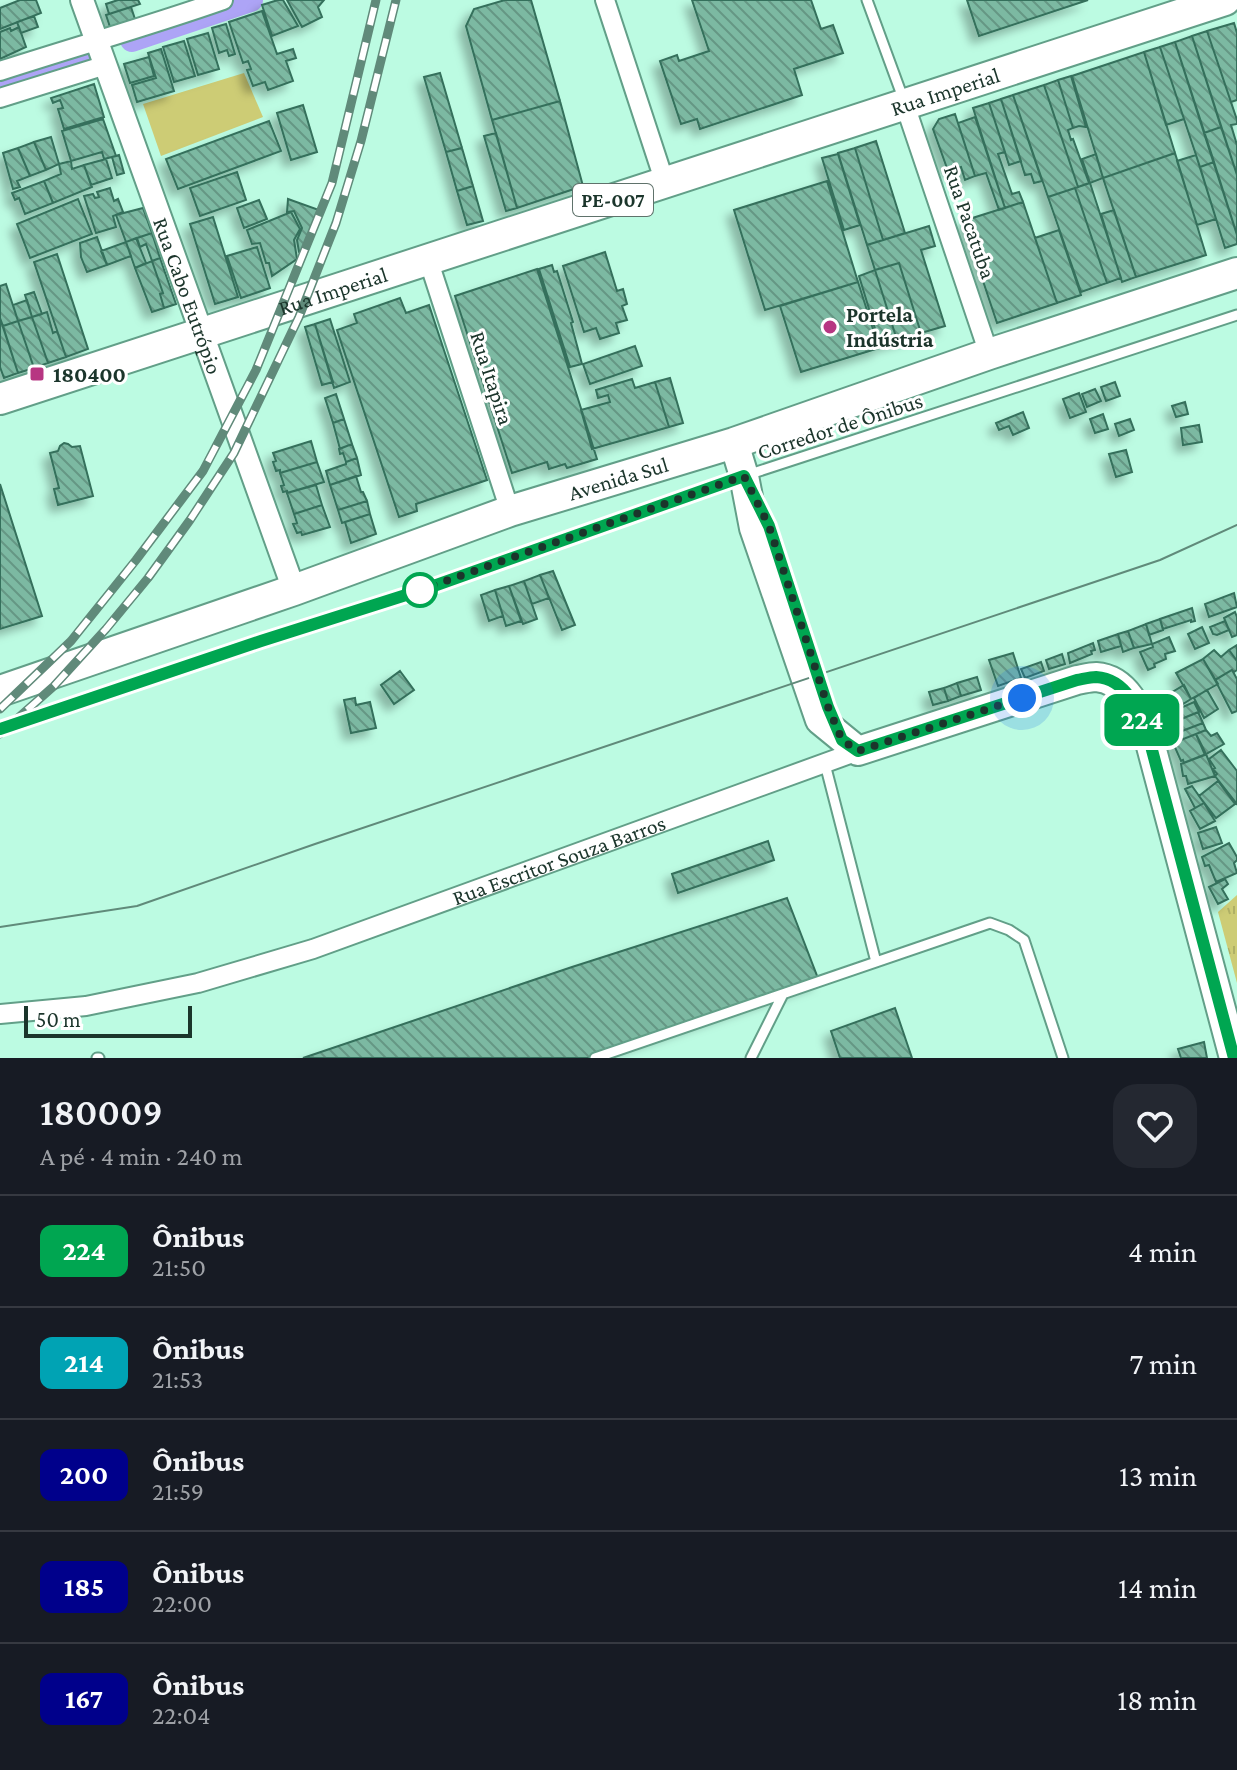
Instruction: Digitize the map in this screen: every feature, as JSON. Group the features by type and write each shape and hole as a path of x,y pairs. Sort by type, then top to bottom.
{"highway":[{"name":"Rua Imperial","path":"0,399 1225,0"},
{"name":"Avenida Sul","path":"0,691 294,590 510,511 734,443 989,354 1237,273"}],"main road":[{"path":"734,443 744,476 769,526 828,707 850,746"},
{"name":"Rua Escritor Souza Barros","path":"850,746 1077,680 1095,677 1111,680 1135,702 1148,735 1232,1057"}],"street":[{"name":"Rua Cabo Eutrópio","path":"82,0 294,590"},
{"path":"0,71 223,0"},
{"path":"605,0 665,183"},
{"path":"0,98 106,65"},
{"name":"Rua Pacatuba","path":"905,105 989,354"},
{"name":"Rua Itapira","path":"428,259 510,511"},
{"name":"Rua Escritor Souza Barros","path":"0,1014 86,1006 184,986 313,949 825,764 850,746"}],"lane":[{"path":"867,0 905,105"},
{"name":"Corredor de Ônibus","path":"0,729 428,588 744,476 1237,315"},
{"path":"825,764 876,962"},
{"path":"595,1058 990,923 1024,940 1063,1058"},
{"path":"751,1058 757,1053 783,994"}],"green space":[{"path":"244,73 263,117 161,156 143,104"},
{"path":"1237,895 1237,983 1218,912"}],"building":[{"path":"20,0 36,0 41,13 0,29 0,8"},
{"path":"118,0 138,0 140,4 109,14 106,4"},
{"path":"283,0 298,26 272,36 262,5"},
{"path":"287,0 324,0 318,7 322,17 302,27"},
{"path":"505,0 531,0 560,101 492,120 466,26 474,9"},
{"path":"692,0 811,0 821,29 833,25 843,53 794,69 802,95 700,129 697,119 681,124 660,61 677,55 679,61 709,51"},
{"path":"967,0 1088,0 979,36"},
{"path":"131,7 135,19 110,27 106,15"},
{"path":"262,11 277,54 293,49 296,58 286,61 293,81 268,90 265,82 253,86 247,70 251,69 248,61 243,63 229,22"},
{"path":"34,16 38,27 21,33 17,22"},
{"path":"1234,23 1237,33 1237,100 1231,102 1207,31"},
{"path":"226,24 235,54 229,56 227,50 219,53 212,28"},
{"path":"19,27 26,47 0,59 0,32"},
{"path":"1207,31 1237,120 1237,124 1231,125 1237,145 1237,175 1192,36"},
{"path":"208,33 219,69 198,75 187,39"},
{"path":"1192,36 1221,127 1204,133 1175,42"},
{"path":"184,41 195,76 174,82 163,47"},
{"path":"1175,42 1214,162 1200,167 1160,47"},
{"path":"1160,47 1184,119 1166,125 1144,52"},
{"path":"161,49 174,91 137,102 132,85 156,78 148,53"},
{"path":"1144,52 1175,153 1103,178 1072,76"},
{"path":"149,57 154,76 130,83 124,64"},
{"path":"440,73 462,148 446,152 424,77"},
{"path":"1071,76 1086,127 1073,128 1058,80"},
{"path":"1058,80 1073,128 1068,130 1071,140 1089,183 1078,187 1044,85"},
{"path":"94,84 104,117 64,129 58,109 63,108 60,100 53,103 51,98"},
{"path":"1044,85 1078,187 1048,197 1013,95"},
{"path":"1013,95 1042,181 1034,183 1031,174 1025,175 1001,99"},
{"path":"1001,99 1021,161 1009,165 989,103"},
{"path":"560,101 583,186 517,208 492,120"},
{"path":"989,103 1005,152 998,154 1012,194 1019,192 1023,202 1005,208 973,108"},
{"path":"303,105 317,152 291,160 277,113"},
{"path":"955,114 975,176 965,180 961,167 948,171 933,129 939,119"},
{"path":"975,117 1005,208 999,210 986,173 975,176 958,123"},
{"path":"103,119 116,156 104,159 102,152 71,161 62,131"},
{"path":"269,121 281,151 178,189 166,159"},
{"path":"1221,127 1237,175 1237,235 1204,133"},
{"path":"496,133 517,208 506,211 484,136"},
{"path":"51,137 59,164 46,170 34,142"},
{"path":"876,141 905,233 883,240 855,148"},
{"path":"34,142 46,170 30,176 18,148"},
{"path":"18,148 30,176 17,181 20,187 13,189 3,153"},
{"path":"462,148 473,186 457,191 446,152"},
{"path":"855,148 883,240 867,245 838,153"},
{"path":"1175,153 1206,255 1136,277 1103,178"},
{"path":"838,154 860,225 844,230 822,158"},
{"path":"1096,154 1103,178 1090,183 1082,159"},
{"path":"119,155 124,173 117,175 112,157"},
{"path":"1196,155 1216,219 1197,225 1177,161"},
{"path":"106,159 112,178 91,185 84,165"},
{"path":"71,161 72,169 84,165 92,187 53,203 44,181 61,174 59,164"},
{"path":"1214,162 1237,235 1237,244 1225,248 1200,167"},
{"path":"237,172 246,200 200,216 190,188"},
{"path":"44,181 53,203 25,214 19,198 15,200 12,193"},
{"path":"827,181 858,282 765,310 734,210"},
{"path":"1090,183 1121,278 1107,283 1075,188"},
{"path":"473,186 483,221 467,225 457,191"},
{"path":"110,188 114,201 118,199 123,212 113,216 116,227 96,233 84,196 93,194 95,198 99,197 97,192"},
{"path":"1075,188 1107,283 1081,292 1048,197"},
{"path":"78,199 92,234 30,258 17,224"},
{"path":"288,199 319,210 302,254 297,240 302,228 294,211 287,212"},
{"path":"259,200 267,219 244,228 237,208"},
{"path":"1023,202 1057,303 997,323 963,221"},
{"path":"143,208 152,233 126,242 116,215"},
{"path":"1114,210 1136,277 1122,282 1101,214"},
{"path":"291,212 300,229 294,240 297,259 272,276 260,243 252,244 247,230"},
{"path":"213,217 238,297 215,304 190,224"},
{"path":"929,226 935,246 921,250 945,326 921,333 899,263 875,270 867,245"},
{"path":"1059,230 1081,295 1057,303 1035,238"},
{"path":"152,233 160,258 152,261 146,244 140,247 137,238"},
{"path":"97,237 107,265 87,272 80,243"},
{"path":"136,238 146,263 135,268 126,242"},
{"path":"126,242 131,256 107,265 101,251"},
{"path":"257,247 270,288 241,298 227,256"},
{"path":"605,252 617,291 623,289 627,304 622,306 627,320 616,323 619,333 600,339 596,328 584,332 563,266"},
{"path":"57,254 88,349 66,357 34,262"},
{"path":"160,258 176,304 164,308 160,294 163,293 152,261"},
{"path":"152,261 163,293 160,294 164,308 152,312 135,268"},
{"path":"899,263 921,333 897,340 875,270"},
{"path":"552,265 554,272 557,271 573,322 582,364 570,367 539,269"},
{"path":"537,269 597,459 567,468 565,464 549,469 547,462 512,473 455,296"},
{"path":"875,270 897,340 880,345 859,276"},
{"name":"Portela Indústria","path":"858,282 879,348 801,372 780,306"},
{"path":"6,284 18,321 3,326 0,286"},
{"path":"34,292 42,314 32,317 25,295"},
{"path":"400,298 406,313 429,305 487,480 416,504 417,511 399,517 337,330 357,323 354,314"},
{"path":"27,300 32,317 18,321 13,305"},
{"path":"47,312 53,333 57,331 66,357 48,363 32,317"},
{"path":"32,317 48,363 34,368 18,321"},
{"path":"0,318 18,373 4,378 0,367"},
{"path":"330,319 350,382 334,388 315,324"},
{"path":"18,321 34,368 18,373 3,326"},
{"path":"315,324 333,382 322,385 305,327"},
{"path":"635,346 642,366 590,384 583,364"},
{"path":"670,378 683,423 669,427 655,382"},
{"path":"632,379 635,388 655,382 669,427 592,449 581,410 610,402 608,395 598,398 596,390"},
{"path":"1115,382 1120,396 1106,401 1101,387"},
{"path":"1095,389 1101,401 1087,407 1082,394"},
{"path":"1079,393 1086,412 1070,418 1063,399"},
{"path":"336,394 344,419 333,423 325,398"},
{"path":"1185,402 1188,414 1176,417 1172,406"},
{"path":"1023,412 1029,428 1013,435 1009,426 999,430 996,423"},
{"path":"1103,414 1108,429 1095,433 1090,419"},
{"path":"344,419 352,444 340,449 333,423"},
{"path":"1130,419 1134,430 1119,436 1115,424"},
{"path":"1199,425 1202,442 1183,445 1181,428"},
{"path":"311,441 317,462 280,473 280,470 276,471 273,453"},
{"path":"64,443 72,447 80,446 93,496 58,505 54,489 59,488 50,453 58,451"},
{"path":"352,444 357,458 346,462 339,449"},
{"path":"1126,450 1132,472 1116,477 1109,454"},
{"path":"357,458 361,475 330,485 326,471"},
{"path":"317,462 324,482 283,492 280,473"},
{"path":"356,476 367,501 338,510 330,485"},
{"path":"0,484 42,616 0,629"},
{"path":"316,485 322,505 294,514 287,493"},
{"path":"367,501 370,514 342,523 338,510"},
{"path":"322,505 330,527 302,535 301,532 297,533 293,524 297,523 294,514"},
{"path":"370,514 376,534 351,543 345,522"},
{"path":"553,571 575,625 562,630 540,575"},
{"path":"540,575 549,598 532,604 524,581"},
{"path":"524,581 537,619 523,624 509,586"},
{"path":"509,586 521,621 506,626 495,590"},
{"path":"495,590 503,616 489,621 481,595"},
{"path":"1234,593 1237,607 1209,617 1205,604"},
{"path":"1192,608 1195,621 1163,629 1160,619"},
{"path":"1235,612 1237,635 1232,637 1224,618"},
{"path":"1160,619 1163,630 1149,635 1146,624"},
{"path":"1225,621 1229,630 1213,634 1210,627"},
{"path":"1146,624 1152,644 1134,648 1128,631"},
{"path":"1202,627 1209,643 1195,649 1188,634"},
{"path":"1128,631 1134,648 1123,652 1118,634"},
{"path":"1118,634 1121,646 1101,652 1098,641"},
{"path":"1169,637 1175,651 1165,654 1166,659 1148,670 1140,652"},
{"path":"1093,643 1095,650 1091,651 1092,654 1070,663 1068,653"},
{"path":"1237,645 1237,661 1229,650"},
{"path":"1214,650 1221,657 1229,650 1237,661 1237,670 1215,680 1203,659"},
{"path":"1013,653 1021,678 998,686 989,660"},
{"path":"1062,654 1065,664 1049,669 1046,660"},
{"path":"1203,659 1218,684 1191,699 1176,673"},
{"path":"1041,662 1044,671 1025,678 1021,669"},
{"path":"1232,670 1237,679 1237,711 1232,713 1215,680"},
{"path":"400,671 414,690 394,704 381,685"},
{"path":"977,677 981,690 961,696 957,683"},
{"path":"957,683 961,696 948,701 944,688"},
{"path":"1184,685 1191,699 1172,711 1164,697"},
{"path":"944,688 948,701 933,705 929,692"},
{"path":"1207,690 1218,709 1204,718 1194,698"},
{"path":"355,698 356,705 370,702 376,728 351,733 344,700"},
{"path":"1194,702 1199,712 1174,722 1169,713"},
{"path":"1198,712 1203,723 1174,734 1171,723"},
{"path":"1203,723 1206,730 1171,744 1169,736"},
{"path":"1206,730 1211,736 1217,733 1224,744 1206,754 1196,734"},
{"path":"1196,734 1205,755 1184,763 1173,743"},
{"path":"1221,750 1237,771 1237,804 1215,776 1215,768 1209,759"},
{"path":"1206,754 1215,776 1188,784 1181,764"},
{"path":"1218,781 1235,804 1216,818 1199,796"},
{"path":"1192,786 1204,803 1195,808 1185,789"},
{"path":"1204,803 1215,821 1200,829 1190,811"},
{"path":"1216,827 1222,843 1203,849 1198,833"},
{"path":"768,841 774,860 678,893 672,874"},
{"path":"1229,843 1237,857 1234,863 1237,873 1216,882 1202,857"},
{"path":"1225,879 1228,884 1222,889 1228,899 1218,904 1209,887"},
{"path":"787,898 819,981 593,1058 303,1058 572,967"},
{"path":"895,1008 912,1058 840,1058 831,1031"},
{"path":"1204,1042 1207,1058 1181,1058 1178,1049"}],"waterway":[{"path":"132,40 251,0"},
{"path":"0,83 93,53"}],"tram line":[{"path":"0,927 137,906 1160,560 1237,525"}],"railway":[{"path":"0,709 71,641 203,471 256,370 332,183 376,0"},
{"path":"0,734 54,686 106,629 148,578 234,453 299,317 336,223 361,141 396,0"}],"bus line":[{"name":"224","path":"0,729 428,588 744,476 769,526 828,707 842,740 858,751 1077,680 1095,677 1111,680 1135,702 1148,735 1234,1058"}],"place":[{"name":"Portela Indústria","path":"830,327"},
{"name":"180400","path":"37,374"}],"route":[{"path":"420,590 744,476 769,526 828,707 842,740 858,751 1022,698"}]}
